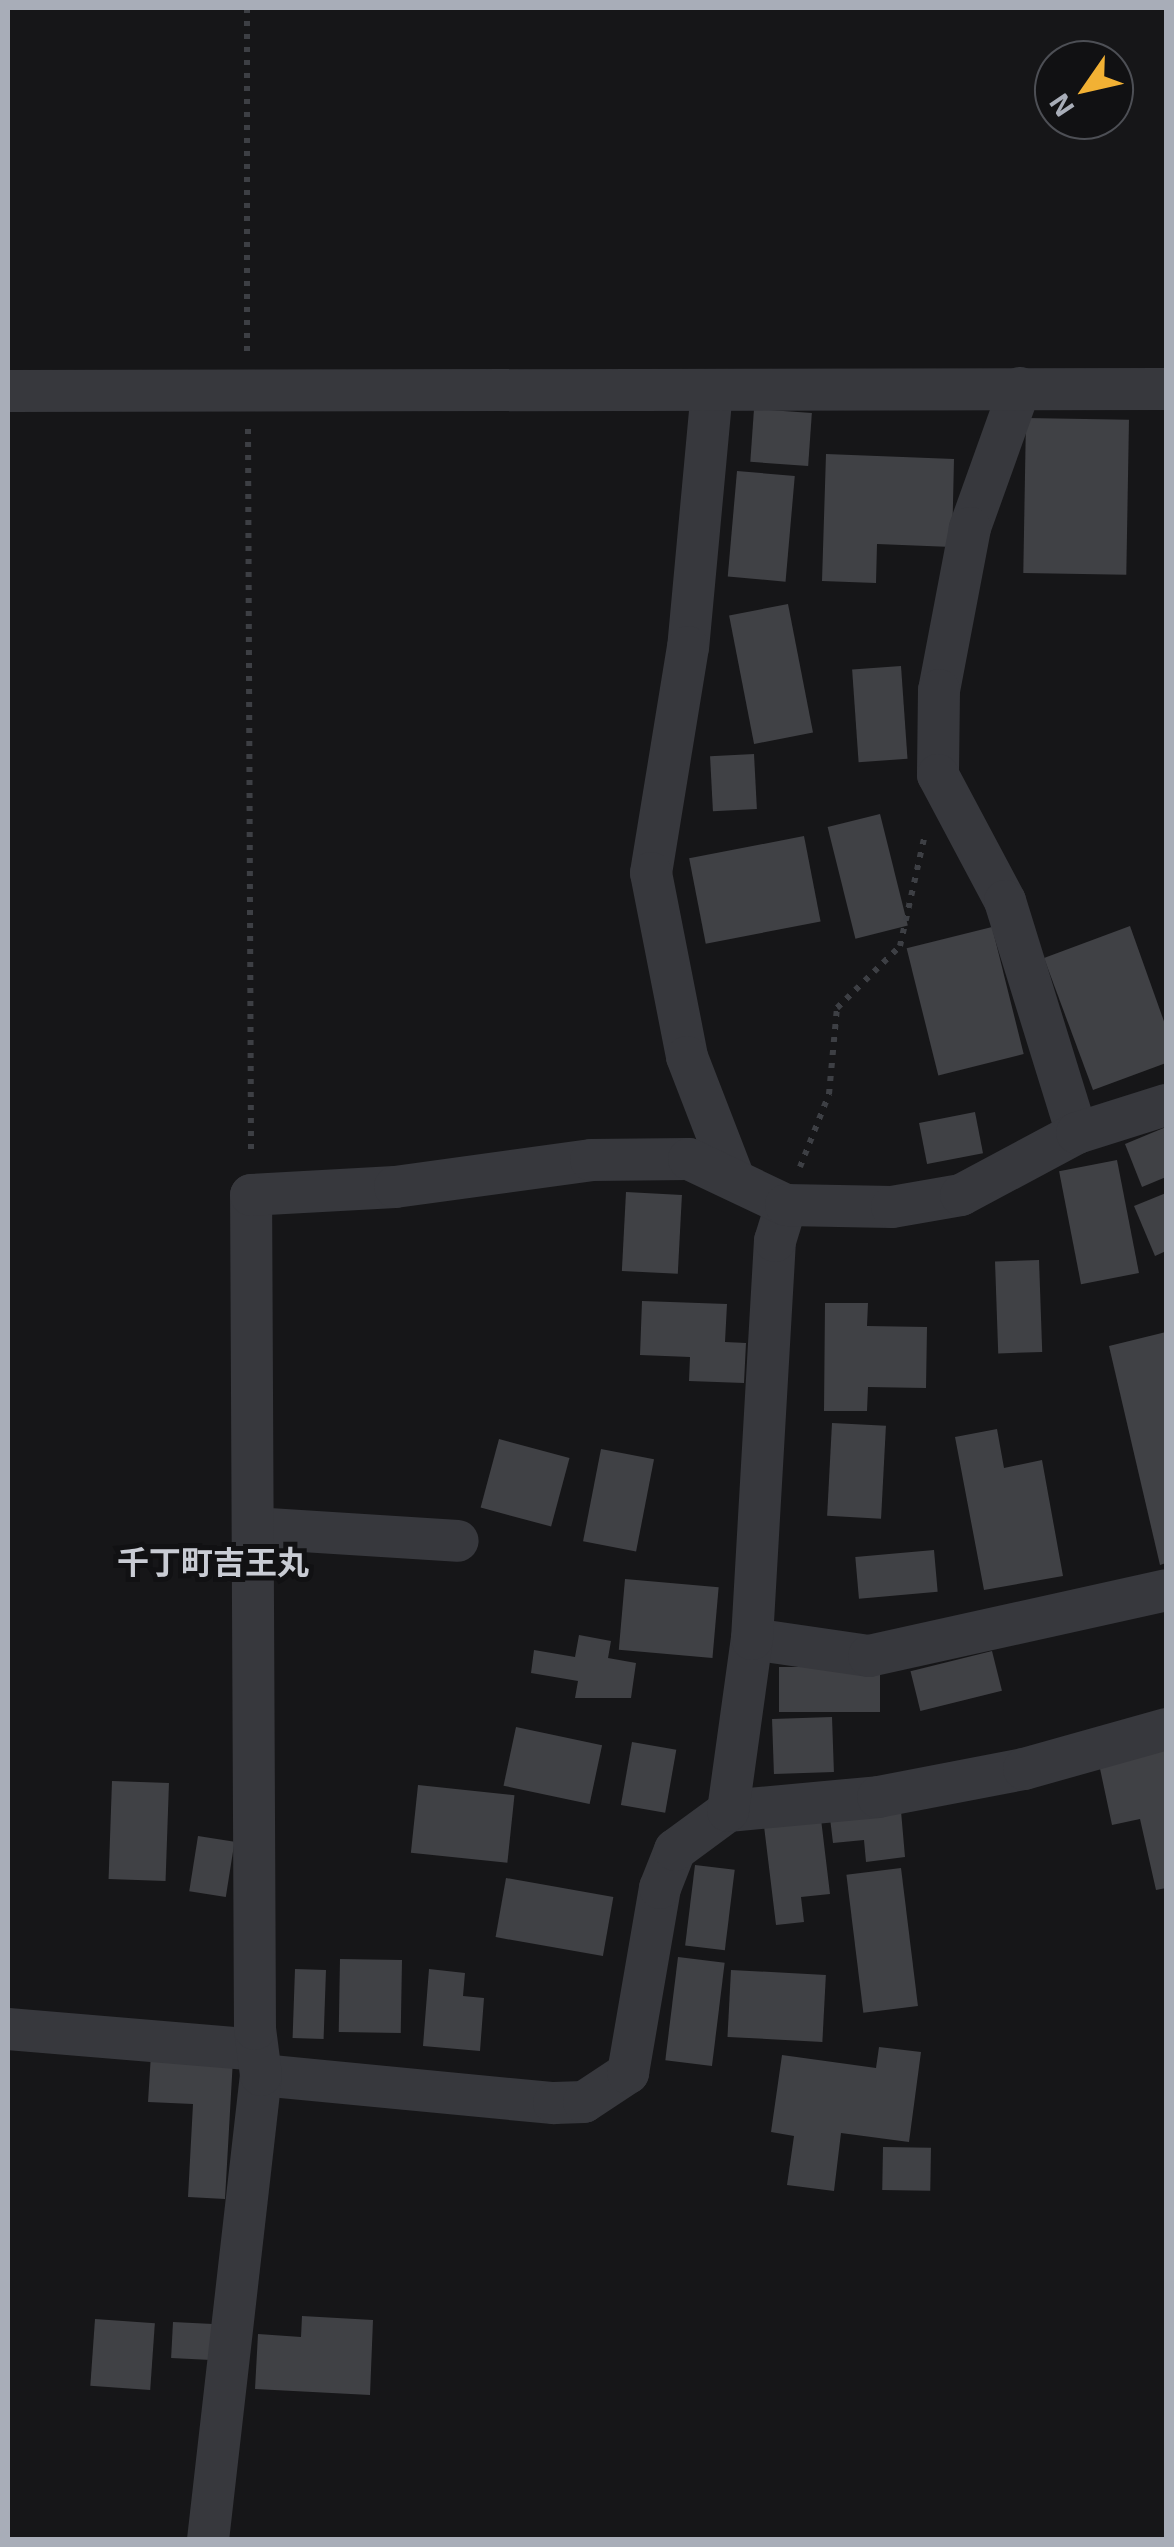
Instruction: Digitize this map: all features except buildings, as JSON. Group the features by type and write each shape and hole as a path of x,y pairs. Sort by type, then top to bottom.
{"street":[{"path":"1020,388 970,528 939,690 938,775 1005,901 1077,1132"},
{"path":"8,391 1166,389"},
{"path":"712,390 688,647 651,873 687,1058 733,1176"},
{"path":"208,2540 259,2063 251,1194 396,1186 591,1160 689,1159 733,1176 786,1205 892,1207 961,1195 1077,1132 1166,1106"},
{"path":"728,1812 752,1640 775,1241 786,1205"},
{"path":"253,1528 458,1541"},
{"path":"752,1640 868,1656 1166,1590"},
{"path":"8,2029 584,2102 628,2073 660,1888 675,1850 728,1812 878,1798 1024,1770 1166,1729"}],"path":[{"path":"247,8 251,1194"},
{"path":"786,1205 828,1094 837,1008 900,946 938,775"}],"district":[{"name":"千丁町吉王丸","path":"213,1561"}]}
